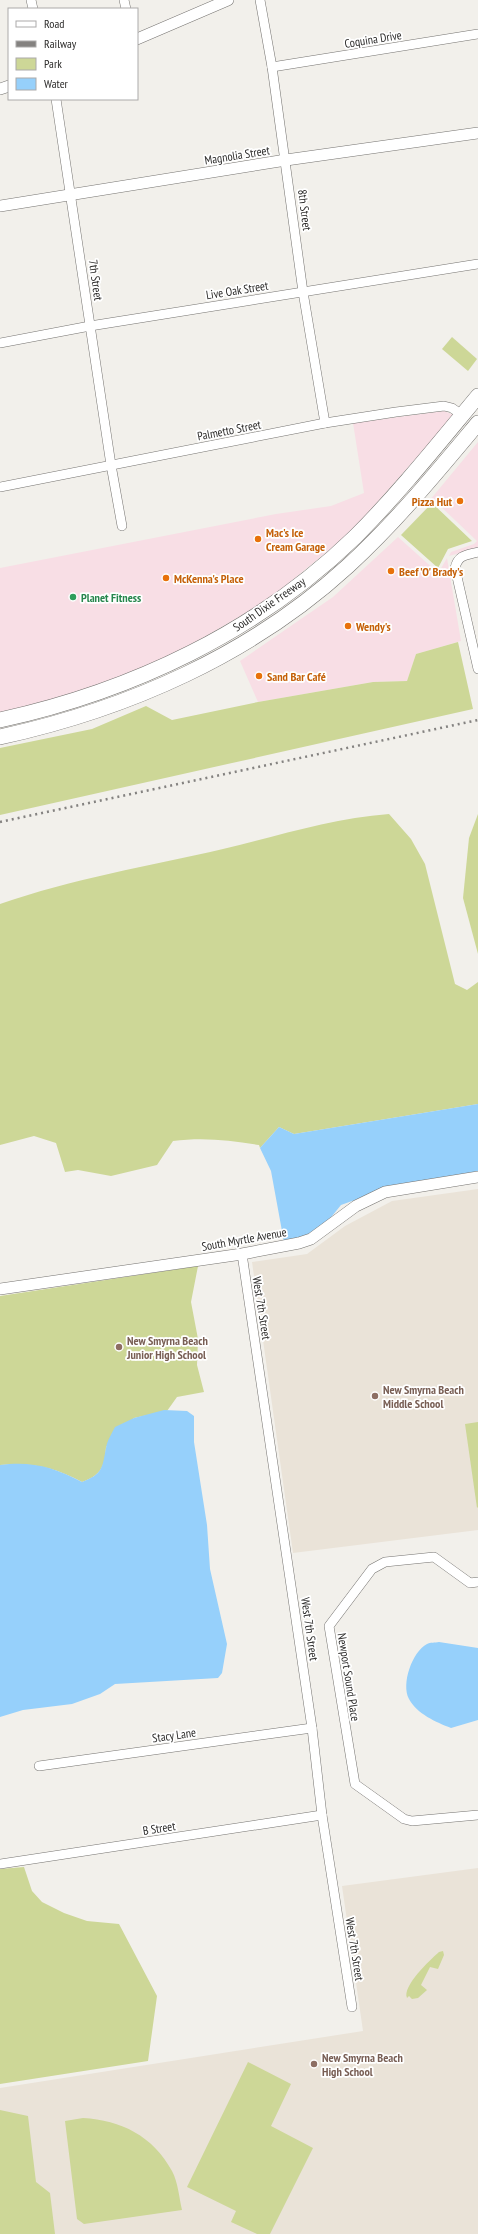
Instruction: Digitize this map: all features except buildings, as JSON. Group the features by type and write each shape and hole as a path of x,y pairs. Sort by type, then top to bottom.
{"main road":[{"name":"South Dixie Freeway","path":"0,720 84,698 145,675 224,635 290,591 335,554 387,503 478,396"},
{"path":"477,424 478,405"},
{"path":"454,452 462,432 462,415"},
{"name":"South Dixie Freeway","path":"0,737 85,716 150,691 230,652 302,604 347,567 390,525 477,424"}],"street":[{"path":"138,39 228,0"},
{"name":"8th Street","path":"260,0 286,160 303,292 325,423"},
{"name":"Coquina Drive","path":"272,67 478,34"},
{"name":"7th Street","path":"56,100 72,195 111,464 122,526"},
{"name":"Magnolia Street","path":"0,206 286,160 478,133"},
{"name":"Live Oak Street","path":"0,344 90,326 478,264"},
{"name":"Palmetto Street","path":"0,487 325,423 435,406 452,408 462,415"},
{"path":"478,552 461,556 457,561 455,568 478,669"},
{"path":"335,554 347,567"},
{"path":"290,591 302,604"},
{"path":"145,675 150,691"},
{"name":"South Myrtle Avenue","path":"0,1289 242,1254 299,1243 311,1239 356,1206 385,1192 478,1177"},
{"name":"West 7th Street","path":"242,1254 312,1728 322,1815 352,2007"},
{"name":"Newport Sound Place","path":"478,1582 470,1583 434,1557 385,1562 372,1569 329,1626 355,1784 404,1820 412,1821 478,1816"},
{"name":"Stacy Lane","path":"40,1766 312,1728"},
{"name":"B Street","path":"0,1864 322,1815"}],"shaded area":[{"path":"444,411 454,415 351,532 268,600 145,669 62,699 0,716 0,568 276,514 331,506 364,493 353,423"},
{"path":"478,442 478,548 449,556 451,552 474,544 477,541 435,501 430,500"},
{"path":"398,537 436,571 440,570 447,558 461,641 416,654 407,681 373,682 258,702 240,661 333,597"},
{"name":"New Smyrna Beach Middle School","path":"478,1189 478,1530 293,1553 252,1262 307,1254 345,1226 392,1201"},
{"name":"New Smyrna Beach High School","path":"478,1868 478,2234 0,2234 0,2088 363,2031 342,1886"}],"green space":[{"path":"452,337 477,359 468,371 442,349"},
{"path":"432,503 472,541 448,549 438,568 401,535"},
{"path":"458,642 473,709 0,815 0,748 92,729 146,706 172,720 258,702 373,682 407,681 416,654"},
{"path":"389,814 411,839 425,864 455,984 467,990 478,982 478,1104 294,1134 279,1127 260,1148 259,1145 227,1140 195,1139 173,1141 157,1165 111,1176 78,1170 65,1172 56,1143 34,1136 0,1145 0,904 83,880 223,849 326,823"},
{"path":"478,814 478,954 463,898 469,838"},
{"path":"198,1266 191,1302 198,1339 197,1365 204,1392 177,1397 167,1411 134,1418 106,1447 103,1465 98,1473 82,1482 52,1469 22,1464 0,1465 0,1296"},
{"path":"478,1422 478,1507 477,1508 465,1424"},
{"path":"24,1867 32,1891 42,1902 64,1913 87,1921 119,1924 157,1996 148,2061 0,2084 0,1869"},
{"path":"443,1951 444,1955 438,1969 430,1967 421,1985 427,1990 418,1998 412,1999 409,1996 407,1998 409,1987 413,1980 439,1952"},
{"path":"248,2062 291,2084 271,2126 313,2148 270,2234 257,2234 231,2222 236,2211 187,2187"},
{"path":"0,2110 28,2116 36,2182 50,2193 55,2234 0,2234"},
{"path":"83,2118 97,2119 123,2126 146,2139 164,2159 172,2171 177,2185 182,2210 84,2224 77,2219 65,2121"}],"water":[{"path":"478,1104 478,1171 366,1196 341,1205 328,1221 308,1235 284,1242 271,1171 260,1148 279,1127 294,1134"},
{"path":"164,1410 187,1411 194,1416 194,1442 207,1525 210,1569 227,1644 222,1673 218,1678 115,1684 100,1694 72,1704 23,1710 0,1717 0,1465 22,1464 42,1466 61,1472 82,1482 94,1476 100,1470 104,1461 107,1443 115,1427 134,1418"},
{"path":"439,1642 478,1648 478,1720 451,1728 422,1713 412,1704 409,1699 406,1685 409,1669 413,1661 417,1654 427,1644"}],"railway":[{"path":"0,822 478,720"}],"place":[{"name":"Pizza Hut","path":"460,501"},
{"name":"Mac's Ice Cream Garage","path":"258,539"},
{"name":"Beef 'O' Brady's","path":"391,571"},
{"name":"McKenna's Place","path":"166,578"},
{"name":"Planet Fitness","path":"73,597"},
{"name":"Wendy's","path":"348,626"},
{"name":"Sand Bar Café","path":"259,676"},
{"name":"New Smyrna Beach Junior High School","path":"119,1347"},
{"name":"New Smyrna Beach Middle School","path":"375,1396"},
{"name":"New Smyrna Beach High School","path":"314,2064"}]}
